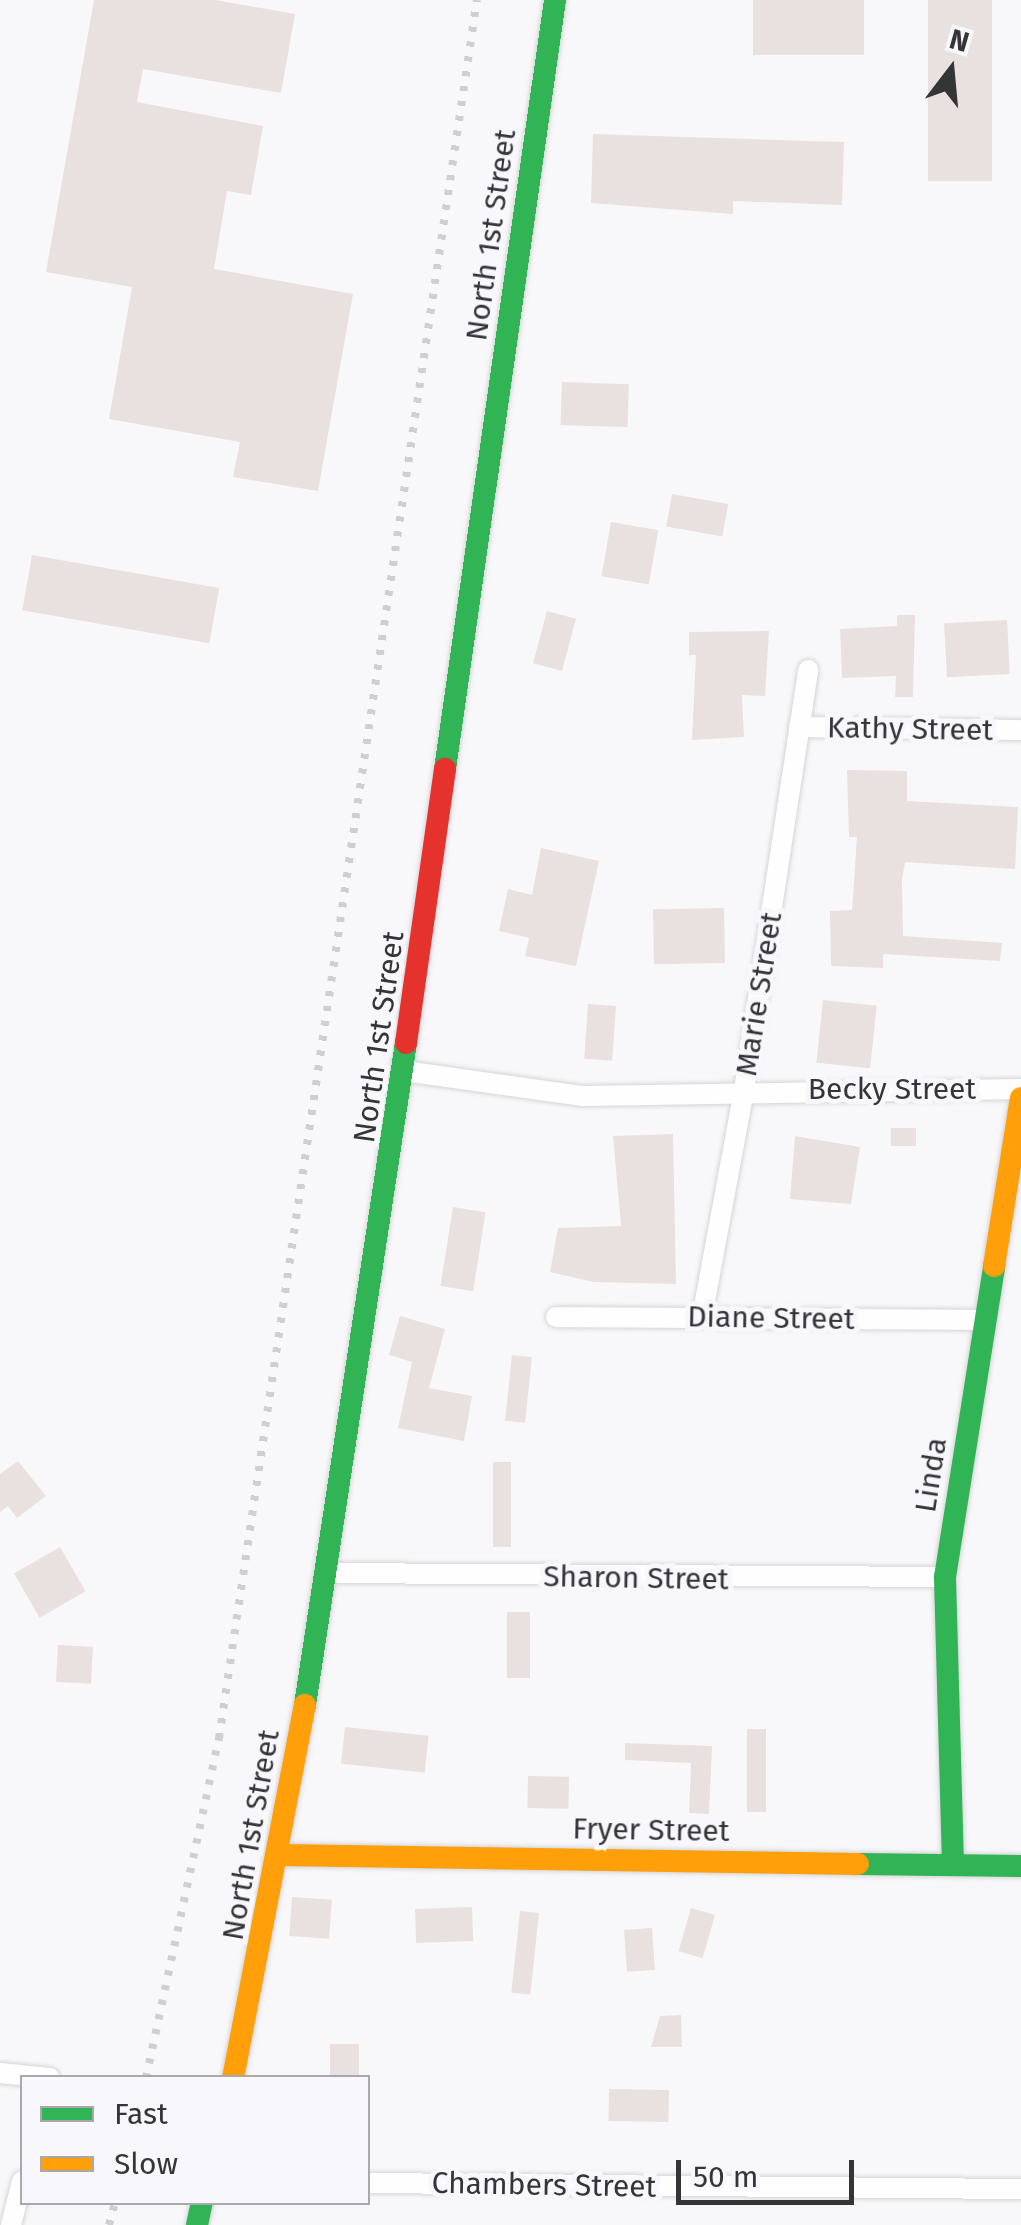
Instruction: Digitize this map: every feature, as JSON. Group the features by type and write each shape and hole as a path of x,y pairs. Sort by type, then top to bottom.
{"street":[{"name":"North 1st Street","path":"234,2075 280,1855 404,1071 555,0"},
{"name":"Marie Street","path":"702,1317 744,1090 808,670"},
{"name":"Kathy Street","path":"799,728 1021,730"},
{"name":"Becky Street","path":"404,1071 583,1096 744,1090 1021,1089"},
{"name":"Linda","path":"953,1865 945,1577 1021,1098"},
{"name":"Diane Street","path":"556,1317 986,1320"},
{"name":"Sharon Street","path":"326,1572 945,1577"},
{"name":"Fryer Street","path":"280,1855 1021,1866"},
{"path":"0,2073 33,2075"},
{"name":"Chambers Street","path":"370,2183 1021,2189"},
{"path":"11,2225 20,2188"}],"building":[{"path":"94,0 215,0 295,14 281,93 143,69 137,102 263,126 251,195 227,191 214,269 353,294 318,491 233,477 240,442 109,419 132,287 46,272"},
{"path":"753,0 864,0 864,55 753,55"},
{"path":"928,0 992,0 992,181 928,181"},
{"path":"593,134 844,142 842,205 733,201 733,214 591,203"},
{"path":"562,382 629,384 627,427 560,425"},
{"path":"672,494 728,504 722,536 666,526"},
{"path":"611,522 658,530 649,584 601,576"},
{"path":"32,555 219,588 209,643 22,610"},
{"path":"547,611 576,619 562,671 533,663"},
{"path":"897,615 915,615 913,697 895,697 896,676 842,678 840,629 897,626"},
{"path":"1007,620 1010,674 947,677 944,623"},
{"path":"769,631 765,696 742,695 744,737 692,740 696,655 689,655 689,632"},
{"path":"847,770 907,771 907,801 1018,807 1015,869 905,862 902,880 903,936 1002,943 1000,961 883,954 883,968 831,966 830,911 852,910 857,837 849,837"},
{"path":"541,848 599,861 576,966 525,956 529,938 499,931 508,889 532,895"},
{"path":"724,908 725,963 654,964 653,909"},
{"path":"823,1000 877,1006 870,1068 816,1063"},
{"path":"588,1004 616,1006 612,1061 584,1059"},
{"path":"891,1128 916,1128 916,1146 891,1146"},
{"path":"673,1134 676,1284 593,1282 550,1272 558,1228 621,1226 613,1136"},
{"path":"795,1136 860,1147 851,1204 790,1199"},
{"path":"453,1207 486,1212 473,1291 440,1286"},
{"path":"400,1316 445,1329 429,1388 472,1396 464,1441 398,1428 412,1362 389,1355"},
{"path":"512,1355 532,1357 525,1423 505,1421"},
{"path":"18,1461 46,1496 17,1518 8,1506 0,1512 0,1474"},
{"path":"493,1462 511,1462 511,1547 493,1547"},
{"path":"60,1547 86,1591 40,1618 14,1574"},
{"path":"507,1612 530,1612 530,1678 507,1678"},
{"path":"58,1645 93,1647 91,1684 56,1682"},
{"path":"345,1727 429,1736 425,1773 341,1764"},
{"path":"747,1729 766,1729 766,1812 747,1812"},
{"path":"625,1743 712,1746 709,1814 689,1813 691,1763 625,1760"},
{"path":"528,1776 569,1777 568,1809 527,1808"},
{"path":"292,1897 332,1900 329,1939 289,1936"},
{"path":"472,1907 473,1941 416,1943 415,1909"},
{"path":"691,1908 715,1915 703,1958 679,1951"},
{"path":"520,1911 539,1913 530,1995 511,1993"},
{"path":"652,1928 655,1970 627,1972 624,1930"},
{"path":"681,2015 682,2047 651,2047 660,2016"},
{"path":"330,2044 359,2044 359,2075 330,2075"},
{"path":"609,2089 669,2090 668,2122 608,2121"}],"railway":[{"path":"147,2075 219,1738 477,0"},
{"path":"109,2225 114,2205"}],"traffic: fast":[{"path":"445,769 555,0"},
{"path":"305,1705 406,1043"},
{"path":"953,1865 945,1577 994,1266"},
{"path":"858,1864 1021,1866"},
{"path":"197,2225 201,2205"}],"traffic: slow":[{"path":"994,1266 1021,1098"},
{"path":"234,2075 305,1705"},
{"path":"281,1855 858,1864"}],"traffic: jam":[{"path":"406,1043 445,769"}]}
